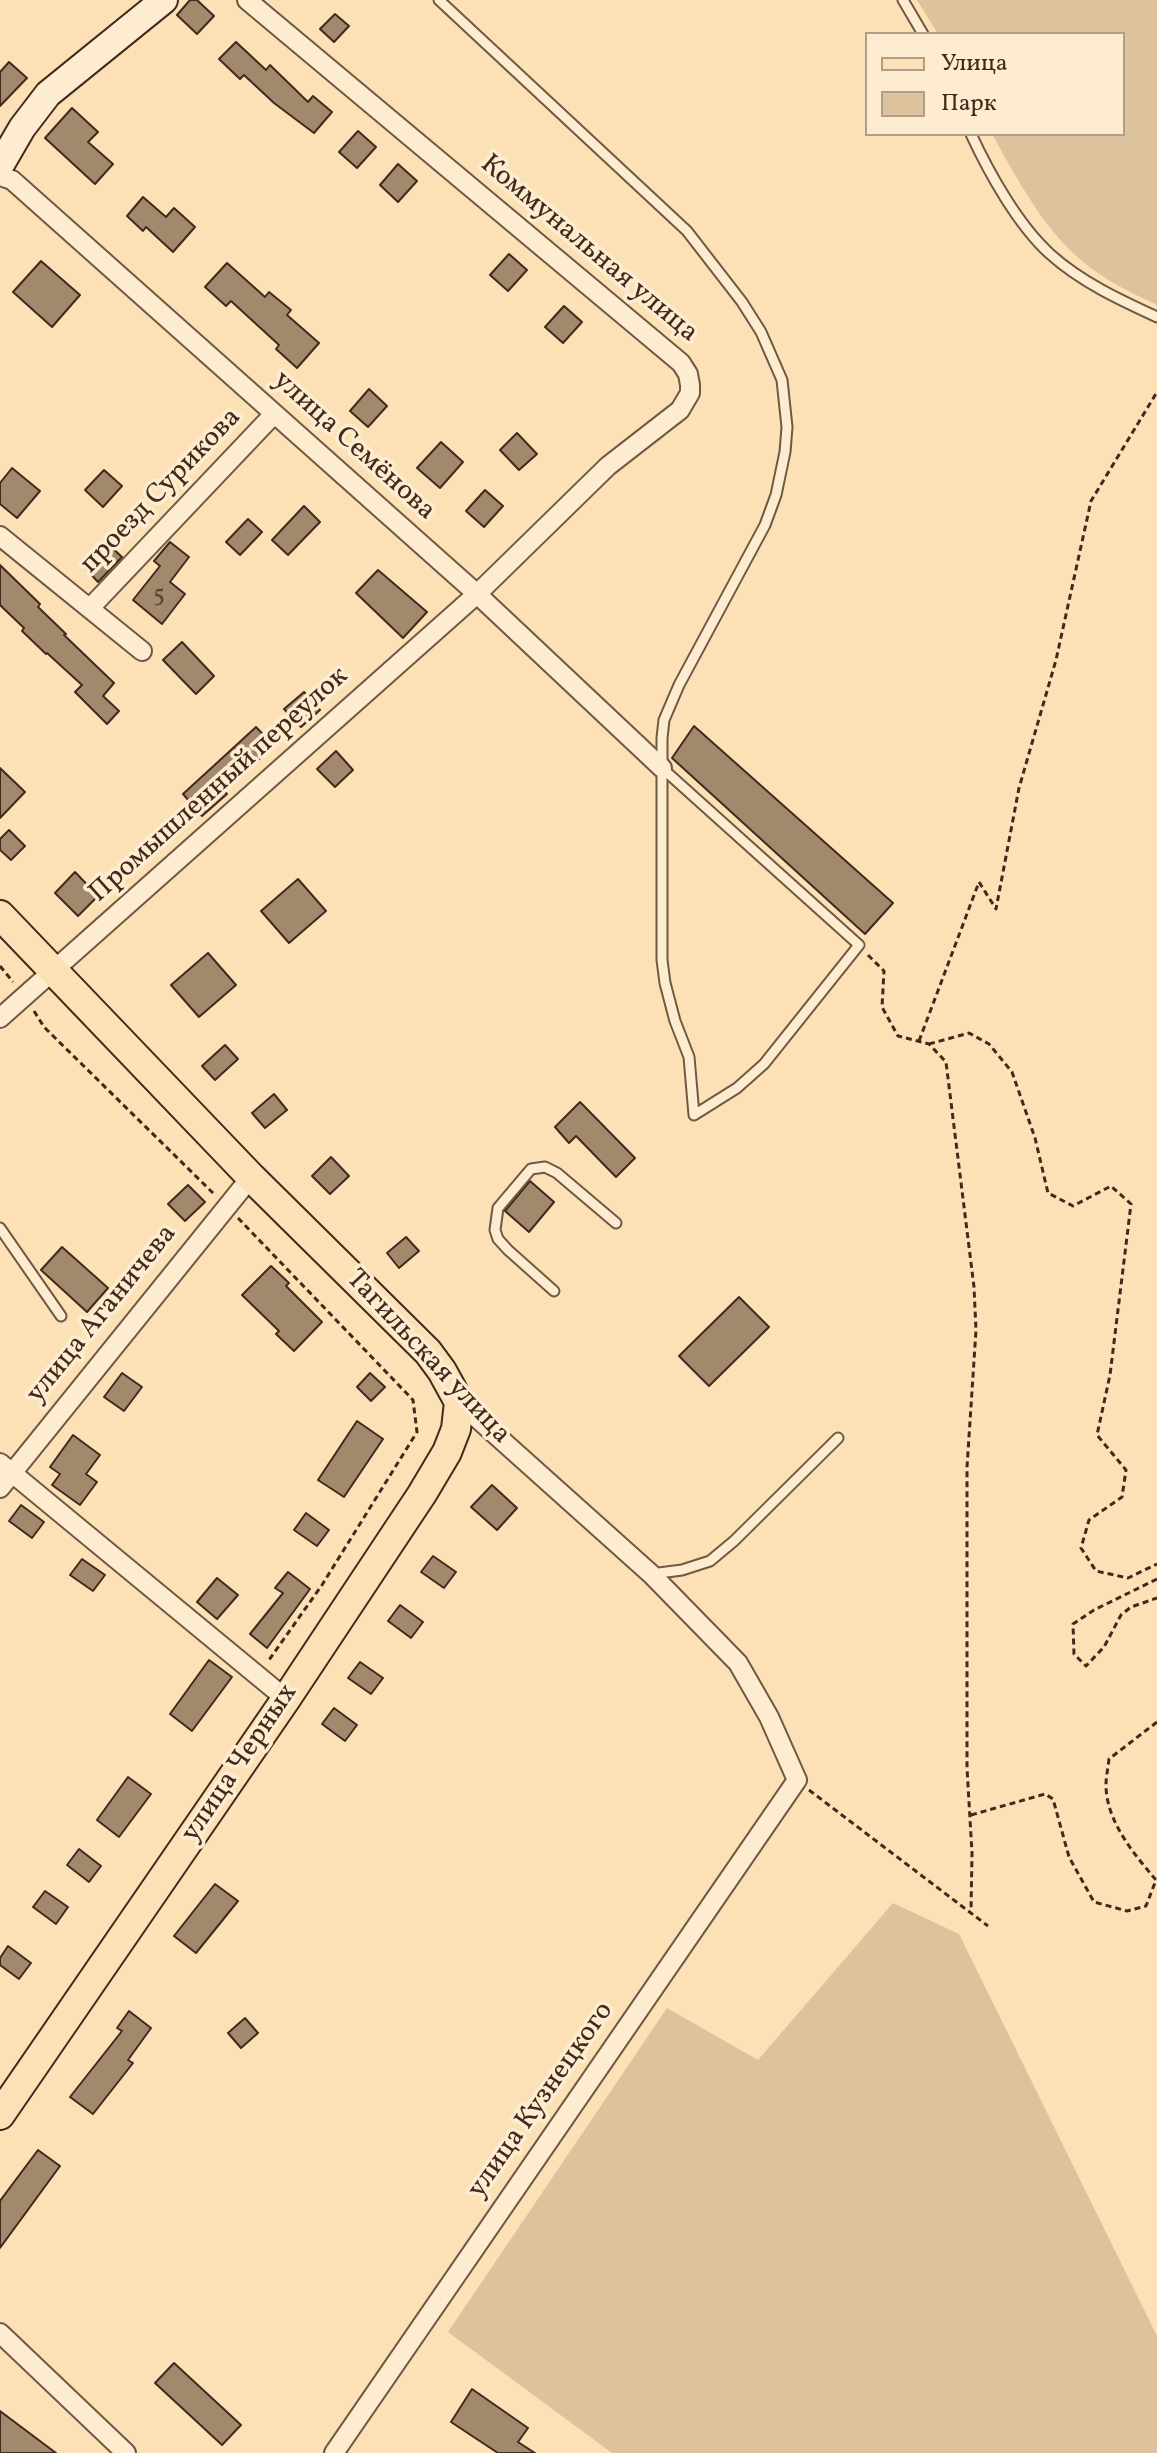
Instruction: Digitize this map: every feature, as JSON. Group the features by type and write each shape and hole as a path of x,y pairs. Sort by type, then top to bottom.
{"main road":[{"name":"Тагильская улица","path":"0,915 251,1177 428,1352 459,1402"},
{"name":"улица Черных","path":"0,2115 286,1699 422,1494 447,1452 456,1429 459,1402"}],"street":[{"path":"0,166 22,128 48,94 164,0"},
{"name":"Коммунальная улица","path":"247,0 681,363 688,374 690,393 680,410 608,466 477,594"},
{"name":"улица Семёнова","path":"0,176 12,180 477,594 662,768"},
{"name":"проезд Сурикова","path":"90,608 274,414"},
{"name":"проезд Сурикова","path":"0,536 142,651"},
{"name":"Промышленный переулок","path":"0,1018 477,594"},
{"name":"улица Аганичева","path":"0,1488 6,1468 251,1177"},
{"name":"Тагильская улица","path":"459,1402 651,1574 738,1663 769,1717 797,1780"},
{"path":"6,1468 286,1699"},
{"name":"улица Кузнецкого","path":"334,2453 797,1780"},
{"path":"0,2333 126,2453"}],"lane":[{"path":"439,0 687,231 755,322 782,380 787,427 776,495 765,525 668,707 664,720 662,738 662,768 662,960 675,1021 689,1057 694,1115 737,1088 764,1064 859,945 662,768"},
{"path":"903,0 922,32"},
{"path":"972,136 1005,195 1030,232 1050,254 1113,297 1157,317"},
{"path":"554,1291 508,1250 495,1230 498,1208 531,1169 545,1167 557,1173 616,1223"},
{"path":"0,1228 61,1316"},
{"path":"651,1574 682,1570 710,1561 838,1438"}],"path":[{"path":"919,1042 979,882 996,909 1019,788 1056,660 1091,501 1157,392"},
{"path":"859,945 884,971 882,1007 898,1036 929,1044 969,1033 989,1044 1012,1072 1035,1138 1048,1193 1073,1206 1111,1186 1131,1204 1110,1375 1097,1435 1126,1470 1122,1497 1089,1520 1081,1548 1096,1571 1128,1578 1157,1564"},
{"path":"0,966 25,996 44,1027 227,1206 413,1400 417,1432 322,1585 258,1676"},
{"path":"929,1044 946,1062 974,1287 976,1330 967,1499 967,1768 971,1815 971,1911"},
{"path":"1157,1579 1094,1610 1073,1624 1074,1654 1086,1666 1104,1647 1121,1615 1131,1607 1157,1598"},
{"path":"971,1815 1045,1794 1053,1799 1069,1857 1094,1902 1127,1911 1146,1906 1156,1880 1133,1854 1110,1811 1106,1785 1109,1759 1157,1722"},
{"path":"797,1780 988,1926"}],"green space":[{"path":"917,0 1157,0 1157,305 1107,279 1070,250 1040,214 993,136 1125,136 1125,32 937,32"},
{"path":"893,1903 959,1934 1157,2336 1157,2453 612,2453 448,2332 667,2008 758,2060"}],"building":[{"path":"190,0 197,0 214,16 197,34 177,15"},
{"path":"335,14 349,26 334,42 320,29"},
{"path":"236,42 266,70 270,65 308,102 313,96 332,112 314,133 274,103 244,75 240,79 219,59"},
{"path":"9,62 27,78 0,106 0,72"},
{"path":"72,108 98,132 88,142 113,164 95,184 45,138"},
{"path":"358,131 376,147 357,168 339,152"},
{"path":"398,164 417,181 398,202 380,185"},
{"path":"143,197 166,217 174,208 195,227 173,252 146,227 143,231 127,216"},
{"path":"509,254 527,270 508,291 490,275"},
{"path":"41,261 80,295 52,327 13,292"},
{"path":"227,263 265,297 269,292 291,310 287,315 319,343 297,368 276,349 279,345 231,301 226,306 205,287"},
{"path":"564,306 582,322 563,343 545,327"},
{"path":"369,389 387,406 368,427 350,411"},
{"path":"517,433 537,454 519,470 500,450"},
{"path":"441,442 463,462 440,488 417,468"},
{"path":"12,468 40,491 17,518 0,504 0,483"},
{"path":"104,470 122,486 103,507 85,490"},
{"path":"485,490 503,506 484,527 466,511"},
{"path":"304,506 320,522 288,555 272,540"},
{"path":"248,519 262,532 240,555 226,542"},
{"path":"170,542 189,557 170,582 185,594 162,624 133,600 160,566 154,561"},
{"path":"108,544 122,557 98,582 85,568"},
{"path":"0,565 40,604 38,607 64,635 114,683 103,696 119,711 107,724 75,692 82,685 22,631 24,628 0,605"},
{"path":"378,570 427,612 403,638 356,593"},
{"path":"182,642 214,676 196,694 163,660"},
{"path":"304,692 320,710 301,727 284,709"},
{"path":"694,726 893,903 865,934 672,758"},
{"path":"256,727 274,746 224,791 227,794 202,816 183,794"},
{"path":"336,751 353,770 335,787 317,769"},
{"path":"0,768 25,792 0,818"},
{"path":"9,830 25,846 11,860 0,850 0,839"},
{"path":"75,872 98,896 78,916 55,893"},
{"path":"298,879 326,911 289,943 261,911"},
{"path":"208,953 236,985 199,1017 171,985"},
{"path":"225,1045 238,1059 215,1080 202,1066"},
{"path":"274,1094 287,1110 265,1128 252,1113"},
{"path":"580,1102 635,1158 616,1177 576,1136 569,1143 555,1127"},
{"path":"331,1157 349,1176 330,1194 312,1176"},
{"path":"530,1181 554,1202 529,1232 505,1211"},
{"path":"188,1185 205,1202 185,1221 168,1204"},
{"path":"406,1237 419,1251 399,1268 387,1253"},
{"path":"62,1247 108,1288 87,1312 41,1270"},
{"path":"271,1266 322,1322 294,1351 276,1334 279,1331 242,1295"},
{"path":"739,1297 769,1327 709,1386 679,1356"},
{"path":"122,1373 142,1387 124,1411 104,1397"},
{"path":"370,1373 385,1387 371,1401 357,1387"},
{"path":"357,1421 383,1439 344,1497 318,1480"},
{"path":"73,1435 100,1455 86,1474 97,1482 80,1505 52,1485 60,1474 50,1467"},
{"path":"492,1485 517,1508 497,1530 471,1507"},
{"path":"21,1505 44,1522 32,1538 9,1521"},
{"path":"306,1513 329,1530 317,1546 294,1530"},
{"path":"433,1556 456,1572 444,1588 421,1572"},
{"path":"82,1559 105,1575 93,1591 70,1575"},
{"path":"288,1572 310,1589 267,1648 250,1634 283,1593 275,1588"},
{"path":"217,1578 238,1595 217,1619 197,1602"},
{"path":"400,1605 423,1622 411,1638 388,1621"},
{"path":"209,1660 232,1677 192,1731 170,1714"},
{"path":"360,1662 383,1678 371,1694 348,1678"},
{"path":"334,1708 357,1725 345,1741 322,1724"},
{"path":"128,1777 151,1794 119,1837 97,1820"},
{"path":"79,1849 101,1866 89,1882 67,1865"},
{"path":"215,1884 238,1901 196,1953 174,1936"},
{"path":"45,1891 68,1907 56,1924 33,1907"},
{"path":"8,1946 31,1963 19,1979 0,1965 0,1958"},
{"path":"129,2011 151,2028 128,2060 133,2063 93,2114 70,2097 122,2031 117,2028"},
{"path":"245,2018 258,2033 241,2048 228,2033"},
{"path":"38,2150 60,2166 0,2248 0,2201"},
{"path":"174,2363 241,2425 222,2445 155,2383"},
{"path":"472,2389 528,2428 518,2442 535,2453 498,2453 451,2422"},
{"path":"0,2411 56,2453 0,2453"}]}
